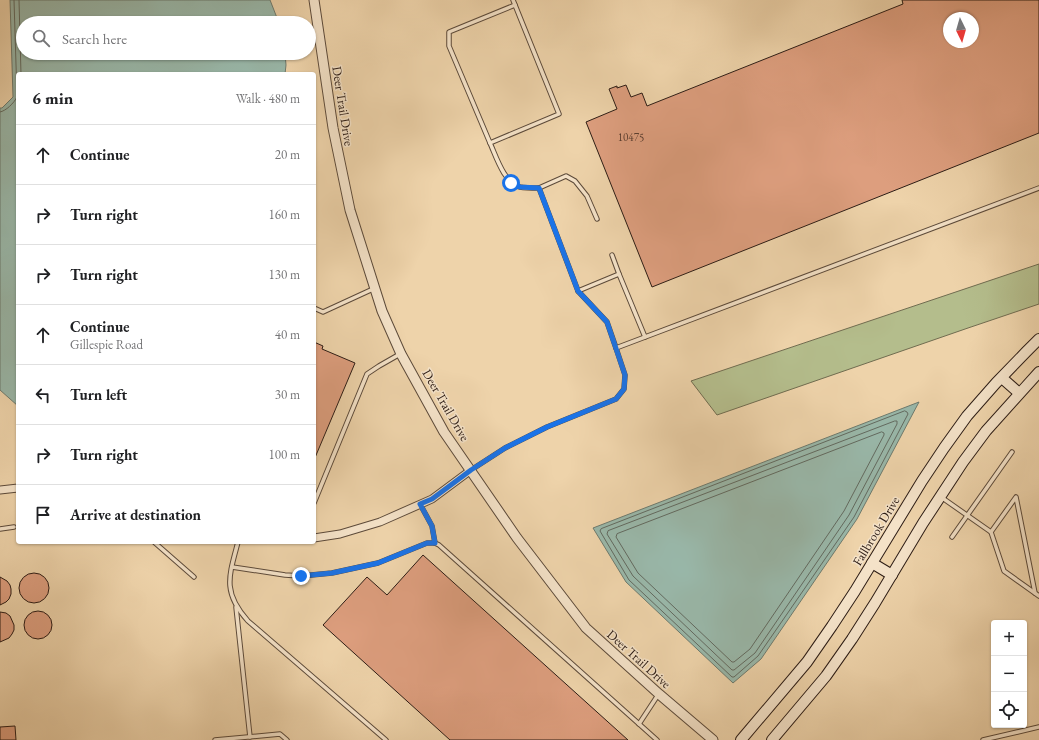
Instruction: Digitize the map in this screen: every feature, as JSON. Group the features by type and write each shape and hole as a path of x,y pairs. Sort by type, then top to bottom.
{"main road":[{"name":"Fallbrook Drive","path":"741,740 807,662 855,591 903,511 967,416 1039,339"},
{"path":"772,740 826,676 868,615 940,496 963,462 986,431 1039,372"},
{"path":"1002,378 1019,393"},
{"path":"872,563 892,575"}],"street":[{"name":"Deer Trail Drive","path":"314,0 332,120 350,210 382,311 401,354 444,432 517,538 586,628 659,694 713,740"},
{"path":"316,538 340,534 380,522 432,499 471,470"},
{"path":"0,490 16,488"}],"lane":[{"path":"490,143 559,114 513,0"},
{"path":"515,5 448,32 449,46 490,143 504,173 511,183 520,187 539,188 566,176 576,181 587,196 597,219"},
{"path":"471,470 505,448 547,427 616,399 624,389 625,375 607,322 578,291 539,188"},
{"path":"616,348 1039,188"},
{"path":"612,255 645,337"},
{"path":"578,291 619,274"},
{"path":"316,309 323,312 374,288"},
{"path":"316,497 367,374 401,354"},
{"path":"952,537 1012,452"},
{"path":"940,496 991,532 1004,571 1039,596"},
{"path":"991,532 1016,497 1035,593"},
{"path":"420,504 432,526 435,543"},
{"path":"0,529 14,527"},
{"path":"232,567 301,576 332,573 378,563 427,543 439,544 657,740"},
{"path":"156,544 194,577"},
{"path":"238,544 230,575 230,583 233,599 239,611 248,621 386,740"},
{"path":"236,604 250,737"},
{"path":"639,724 659,694"},
{"path":"983,740 1039,727"},
{"path":"215,740 280,734 287,740"}],"green space":[{"path":"1039,264 1039,304 717,415 691,381"}],"water":[{"path":"10,0 270,0 276,16 16,16 16,60 286,60 286,65 285,72 16,72 16,404 0,390 0,108 2,108 13,97"},
{"path":"919,402 857,519 761,659 733,683 626,582 593,528"}],"building":[{"path":"902,0 1039,0 1039,133 652,287 586,122 617,109 609,89 617,86 617,88 626,85 631,97 642,93 647,106 903,4"},
{"path":"316,343 323,346 322,349 355,363 316,455"},
{"path":"423,555 628,740 450,740 323,625 367,577 387,595"},
{"path":"34,573 40,574 48,582 48,594 40,602 34,603 28,602 20,594 19,588 20,582 28,574"},
{"path":"0,577 7,581 10,585 11,594 6,602 0,605"},
{"path":"38,611 44,612 48,615 51,619 51,631 48,635 44,638 38,639 32,638 28,635 25,631 24,625 25,619 28,615 32,612"},
{"path":"0,612 6,613 10,616 14,625 14,630 9,638 0,642"},
{"path":"15,726 16,740 0,740 0,727"}],"route":[{"path":"301,576 332,573 378,563 427,543 435,543 432,526 420,504 432,499 471,470 505,448 547,427 616,399 624,389 625,375 607,322 578,291 539,188 520,187 511,183"}]}
